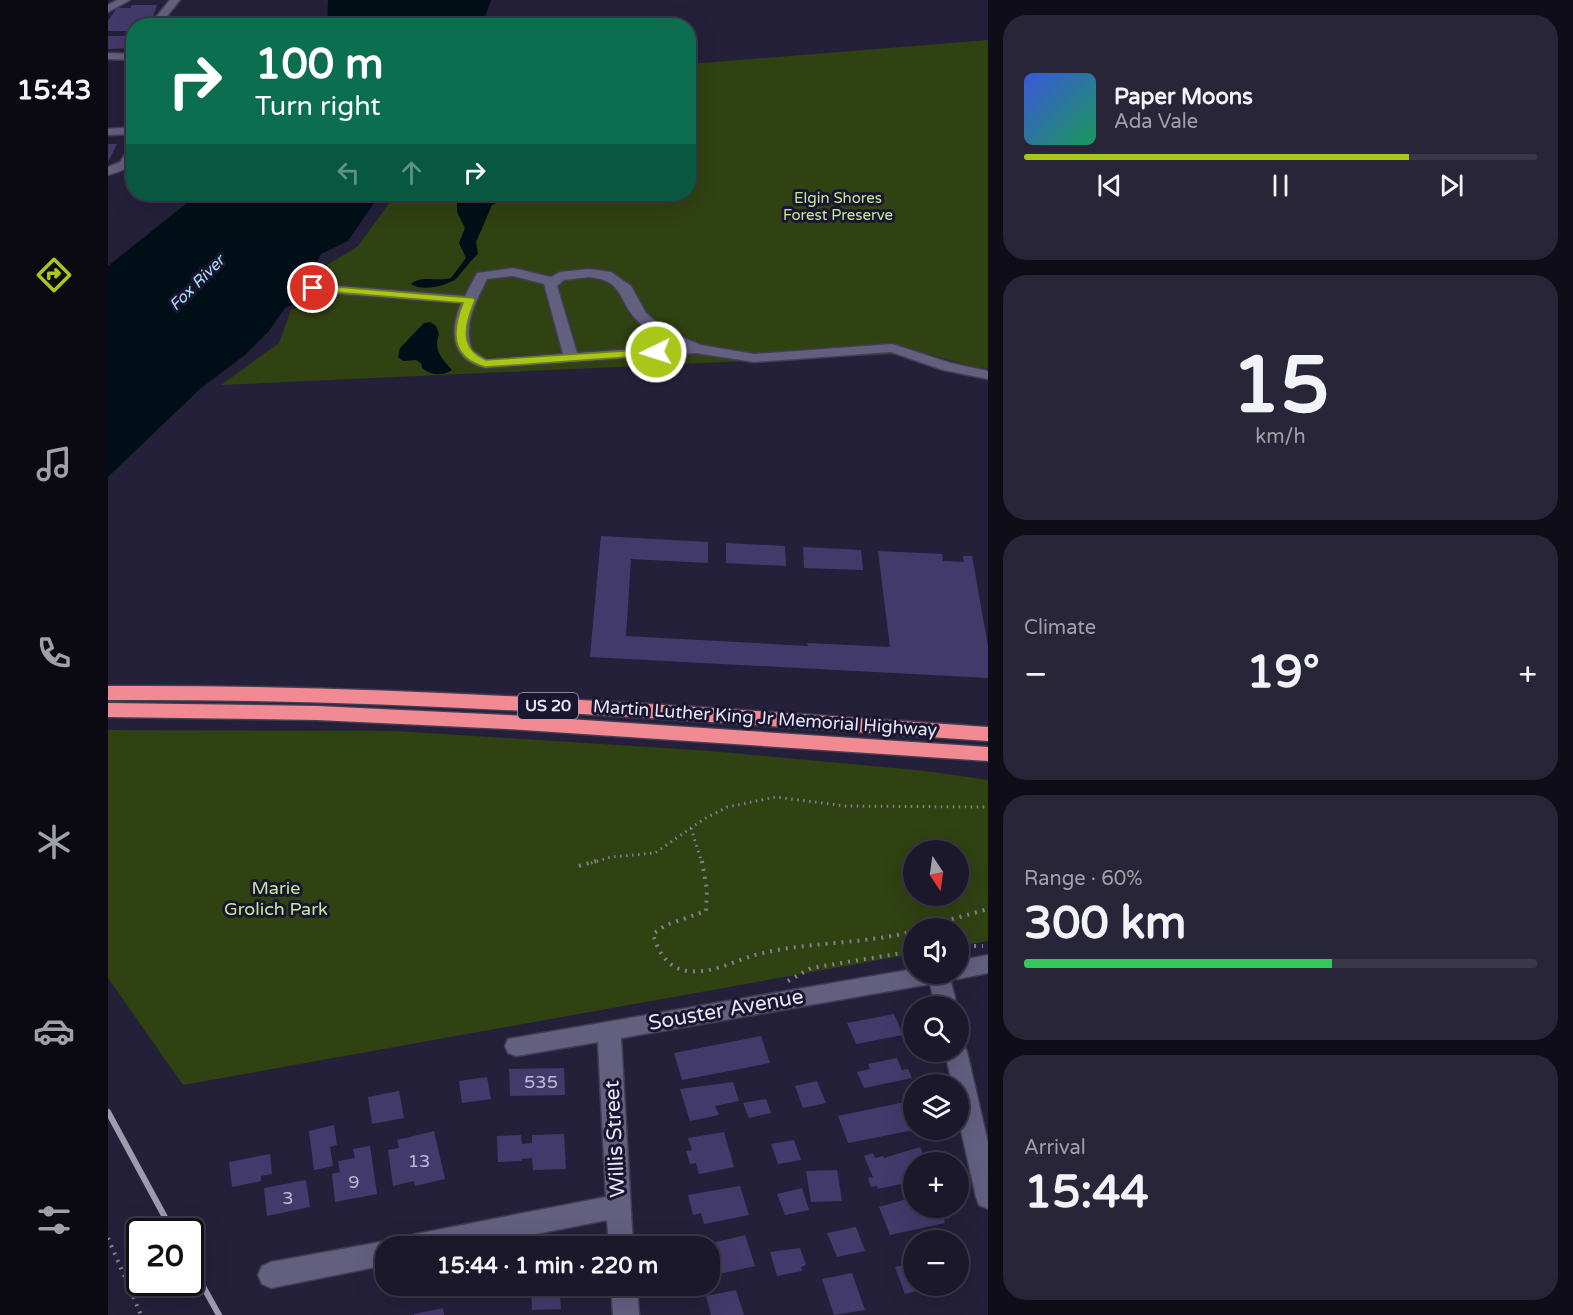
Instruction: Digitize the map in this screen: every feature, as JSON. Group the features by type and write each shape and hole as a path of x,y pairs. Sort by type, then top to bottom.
{"highway":[{"name":"Martin Luther King Jr Memorial Highway","path":"108,693 244,692 429,698 988,734"},
{"name":"Martin Luther King Jr Memorial Highway","path":"108,710 317,713 507,722 988,754"},
{"path":"772,720 988,723"},
{"path":"808,742 988,765"}],"street":[{"path":"108,9 125,0"},
{"path":"164,18 161,17 175,0"},
{"path":"108,56 126,57"},
{"path":"108,132 126,131"},
{"path":"108,171 126,162"},
{"path":"553,282 513,272 482,276 461,321 463,349 470,357 485,364 698,349 754,358 892,348 948,367 988,375"},
{"path":"571,358 550,292 550,285 560,276 589,273 606,274 626,289 640,315 662,334 698,349"},
{"path":"313,288 470,300"},
{"path":"969,967 988,964"},
{"name":"Souster Avenue","path":"516,1046 903,980"},
{"name":"Willis Street","path":"609,1031 620,1236"},
{"path":"958,1062 988,1197"},
{"path":"467,1236 619,1206"},
{"path":"271,1275 375,1255"},
{"path":"625,1296 626,1315"}],"path":[{"path":"579,866 611,857 655,853 727,807 776,797 845,806 988,807"},
{"path":"691,828 706,873 708,898 706,911 666,925 653,934 656,945 665,960 680,969 705,970 791,946 864,942 903,933"},
{"path":"956,918 988,909"},
{"path":"969,946 988,945"},
{"path":"108,1238 141,1315"}],"green space":[{"name":"Elgin Shores Forest Preserve","path":"988,40 988,369 925,353 221,385 279,343 291,310 322,298 325,281 321,269 358,246 391,201 696,201 696,63"},
{"name":"Marie Grolich Park","path":"108,730 396,731 711,751 926,771 988,780 988,941 969,944 969,918 903,918 903,956 183,1085 108,978"}],"water":[{"path":"328,0 491,0 485,18 327,18"},
{"name":"Fox River","path":"189,201 375,201 348,241 321,254 311,274 314,295 285,308 269,331 245,355 201,388 108,477 108,266"},
{"path":"457,201 501,201 492,205 476,242 478,254 456,279 434,287 421,288 411,284 425,279 451,278 466,258 459,243 465,228 457,212"},
{"path":"430,322 436,326 439,334 437,345 439,354 452,370 444,374 429,372 422,368 421,363 416,360 403,361 398,357 400,348 424,323"}],"building":[{"path":"132,5 157,5 153,18 126,18 126,31 108,31 108,21 117,8 130,8"},
{"path":"108,36 126,36 126,48 108,49"},
{"path":"108,144 117,144 108,162"},
{"path":"601,536 708,542 708,563 631,559 626,636 808,646 807,643 890,647 878,551 942,554 943,561 964,562 963,556 972,556 988,646 988,678 590,657"},
{"path":"726,543 785,546 786,566 726,563"},
{"path":"803,547 861,550 863,570 804,568"},
{"path":"894,1014 903,1035 856,1044 847,1023"},
{"path":"761,1036 770,1063 682,1080 674,1053"},
{"path":"897,1058 902,1070 908,1069 910,1074 903,1074 903,1080 864,1088 857,1072 870,1069 868,1064"},
{"path":"564,1068 565,1095 510,1096 509,1069"},
{"path":"487,1077 491,1099 462,1103 459,1081"},
{"path":"817,1081 826,1103 803,1108 795,1086"},
{"path":"733,1082 739,1101 715,1106 719,1115 690,1121 680,1089"},
{"path":"399,1091 404,1118 372,1124 368,1097"},
{"path":"766,1099 771,1113 749,1118 743,1103"},
{"path":"903,1102 903,1132 848,1143 838,1116"},
{"path":"334,1125 337,1145 330,1147 333,1166 314,1170 309,1131"},
{"path":"434,1131 445,1179 415,1186 414,1181 393,1186 388,1150 399,1148 397,1140"},
{"path":"724,1132 734,1167 699,1174 696,1163 690,1164 686,1151 692,1150 688,1138"},
{"path":"564,1134 566,1169 533,1170 532,1158 522,1159 522,1161 498,1162 497,1136 521,1135 522,1144 532,1143 532,1135"},
{"path":"794,1140 801,1160 778,1164 771,1144"},
{"path":"370,1146 377,1194 335,1202 332,1174 340,1172 338,1161 355,1158 353,1149"},
{"path":"920,1147 922,1152 904,1152"},
{"path":"903,1152 903,1183 878,1189 877,1186 871,1187 868,1178 873,1177 864,1156 873,1153 875,1158 883,1156 884,1158"},
{"path":"270,1154 272,1174 261,1176 261,1181 232,1187 229,1162"},
{"path":"837,1170 842,1201 811,1202 806,1171"},
{"path":"306,1180 310,1207 267,1216 264,1188"},
{"path":"740,1186 749,1215 704,1224 701,1213 693,1215 688,1195"},
{"path":"802,1188 809,1210 785,1215 777,1194"},
{"path":"903,1200 903,1218 950,1218 944,1219 945,1223 903,1230 903,1232 890,1235 879,1207"},
{"path":"856,1227 865,1251 837,1257 827,1233"},
{"path":"745,1235 755,1266 720,1274 720,1241"},
{"path":"800,1248 806,1265 801,1267 802,1271 777,1276 770,1252"},
{"path":"903,1265 903,1289 895,1267"},
{"path":"852,1273 865,1310 834,1315 822,1279"},
{"path":"736,1290 744,1315 711,1315 706,1296 720,1296 720,1293"},
{"path":"531,1296 560,1296 561,1309 532,1310"},
{"path":"443,1308 444,1315 414,1315 414,1314"}],"railway":[{"path":"108,1112 165,1218"},
{"path":"204,1288 219,1315"}],"route":[{"path":"313,288 470,300 461,321 463,349 470,357 485,364 656,352"}]}
